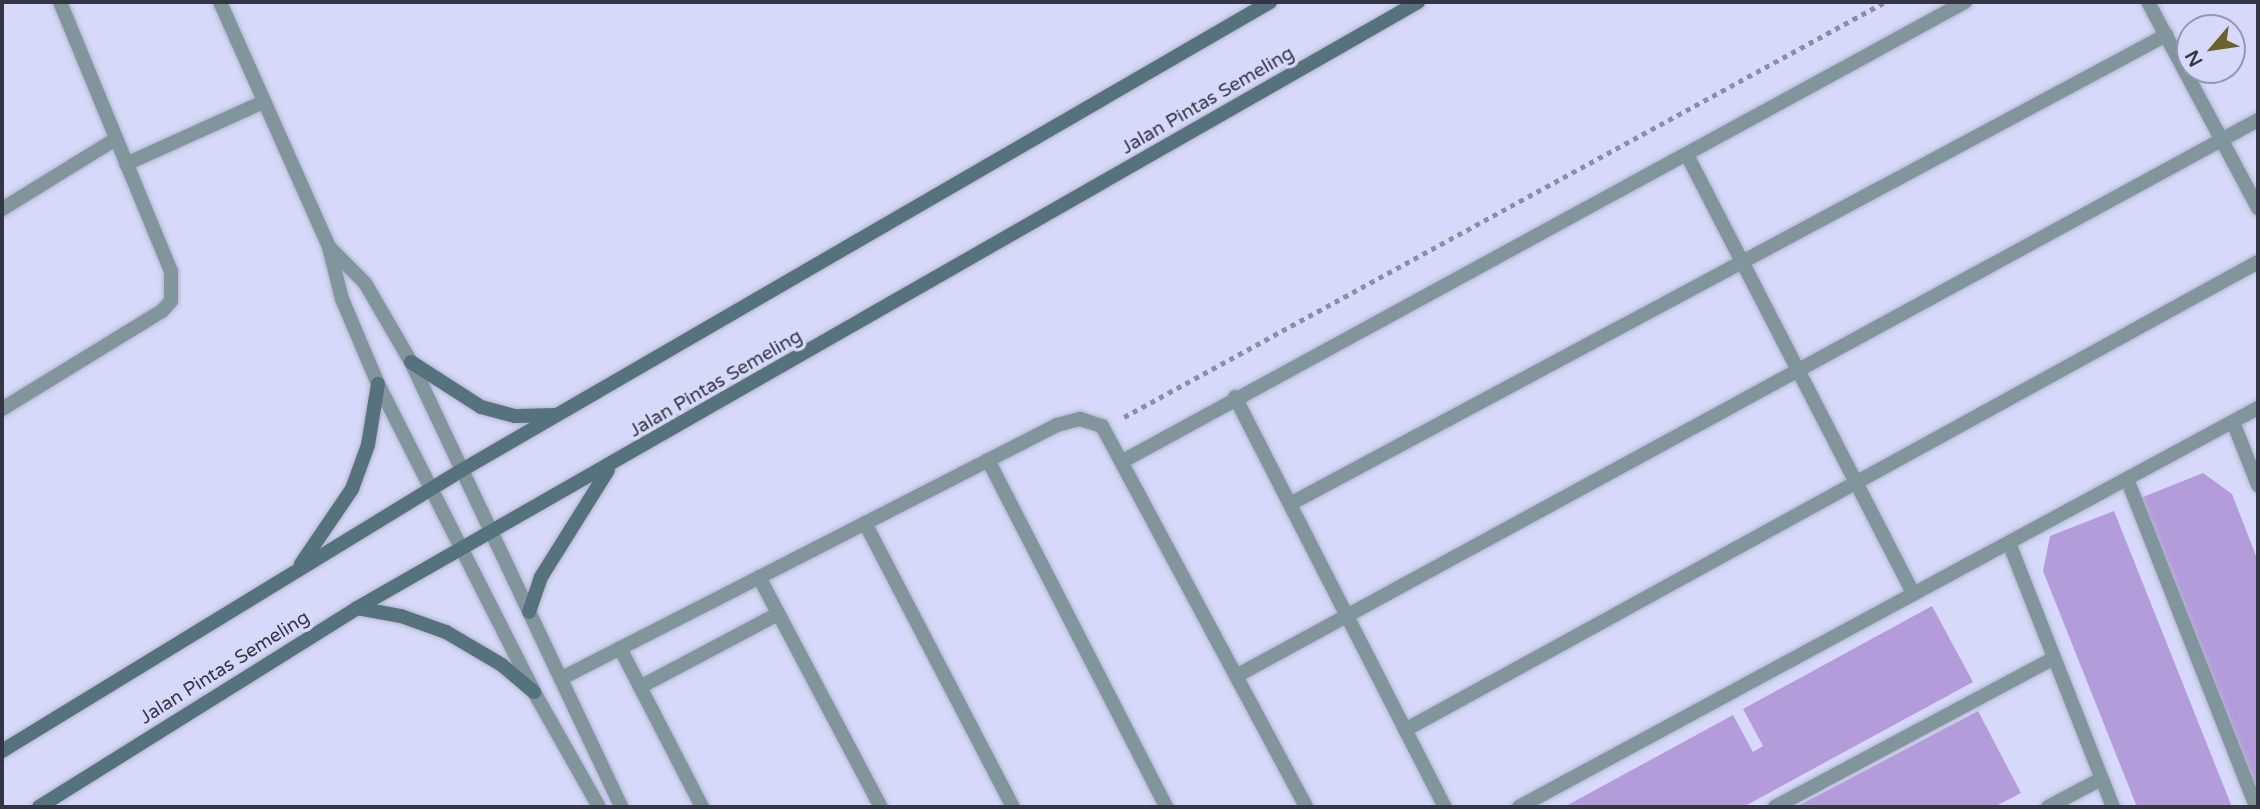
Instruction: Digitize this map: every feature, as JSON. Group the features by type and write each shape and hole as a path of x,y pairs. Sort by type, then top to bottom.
{"main road":[{"path":"2,751 430,488 1270,2"},
{"name":"Jalan Pintas Semeling","path":"39,807 357,608 611,467 1418,2"},
{"path":"411,362 481,407 515,416 560,415"},
{"path":"295,571 352,489 368,445 378,384"},
{"path":"529,612 556,550 611,467"},
{"path":"357,608 401,616 446,632 502,665 534,692"}],"street":[{"path":"2,409 162,311 171,301 170,271 60,2"},
{"path":"220,2 329,247 342,299 378,384 534,692 599,807"},
{"path":"1123,461 1235,397 1687,155 1965,2"},
{"path":"2148,2 2258,208"},
{"path":"1290,504 2166,35"},
{"path":"126,164 264,102"},
{"path":"1238,675 2258,120"},
{"path":"2,209 116,139"},
{"path":"1687,155 1801,369 1914,594"},
{"path":"329,247 365,283 411,362 621,807"},
{"path":"1405,730 2258,262"},
{"path":"1235,397 1445,807"},
{"path":"1519,807 2258,408"},
{"path":"562,678 1070,420 1102,426 1238,675 1306,807"},
{"path":"2233,422 2258,485"},
{"path":"988,460 1166,807"},
{"path":"2127,479 2256,807"},
{"path":"865,523 1013,807"},
{"path":"2009,543 2113,807"},
{"path":"759,577 881,807"},
{"path":"640,687 778,614"},
{"path":"620,648 702,807"},
{"path":"1774,807 2054,658"},
{"path":"2048,807 2101,779"}],"path":[{"path":"1102,426 1885,2"}],"building":[{"path":"2203,473 2232,494 2258,561 2258,802 2138,499"},
{"path":"2114,511 2232,807 2137,807 2043,571 2050,536"},
{"path":"1932,606 1973,682 1743,807 1564,807 1733,715 1753,752 1763,746 1743,709"},
{"path":"1978,711 2021,793 1994,807 1796,807"}]}
